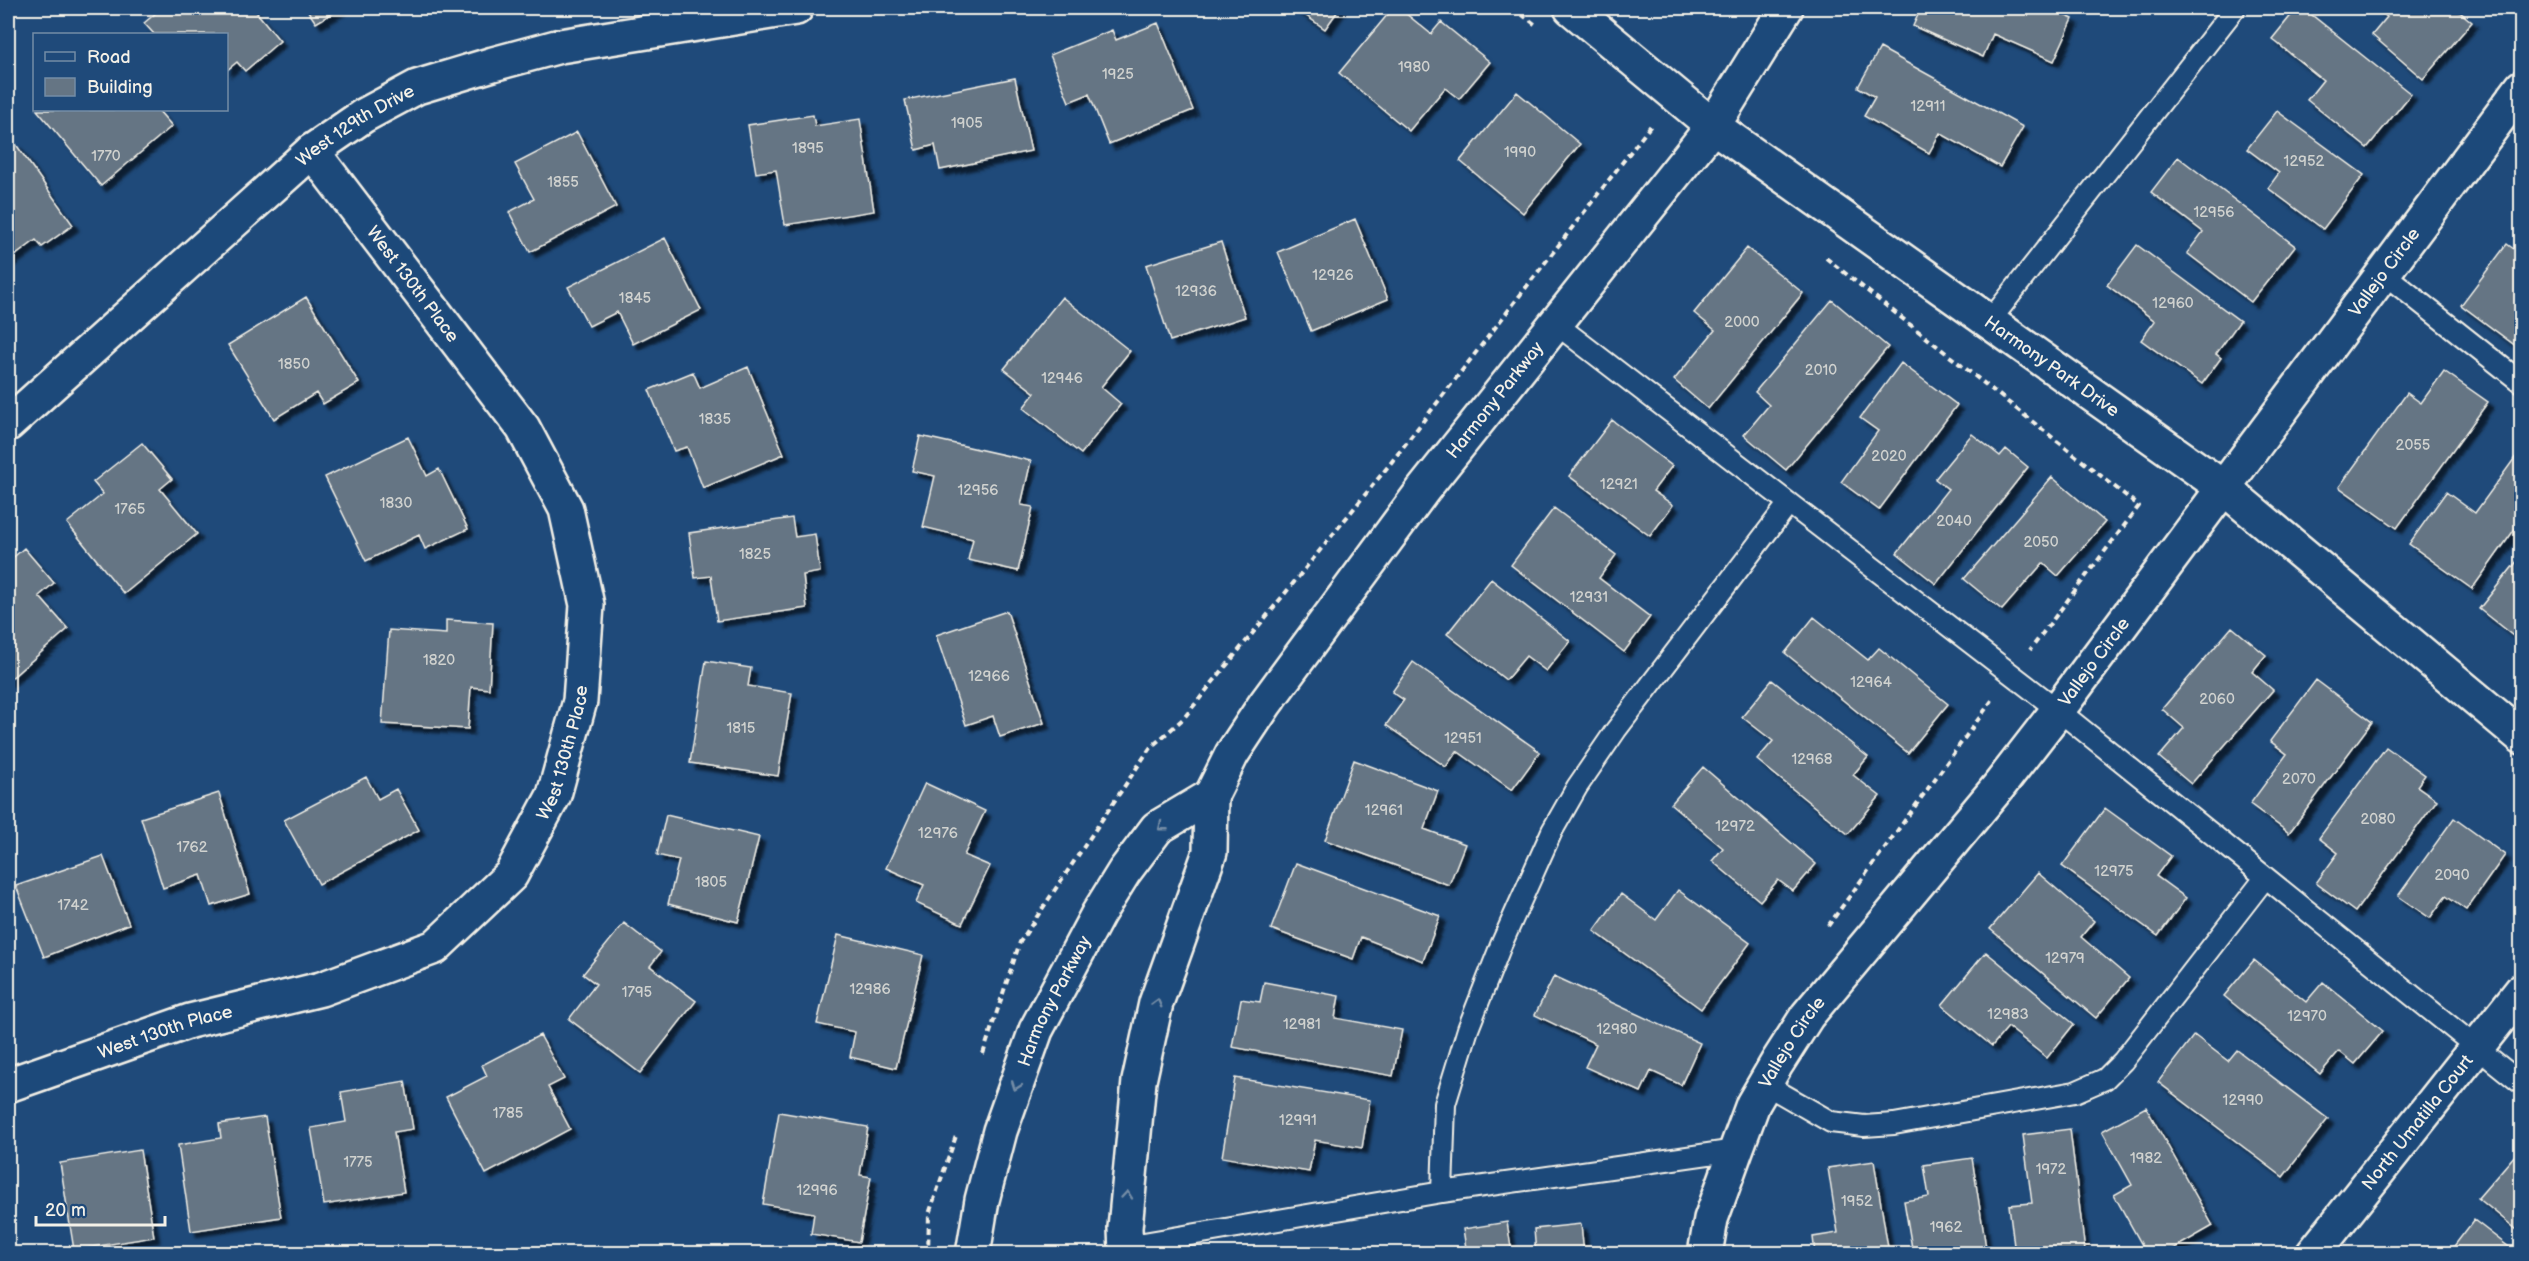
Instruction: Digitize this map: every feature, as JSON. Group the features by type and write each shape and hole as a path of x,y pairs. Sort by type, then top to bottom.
{"street":[{"name":"West 129th Drive","path":"8,424 312,151 363,116 417,87 560,46 796,8"},
{"name":"Harmony Park Drive","path":"1571,8 1703,138 1989,322 2224,488 2522,737"},
{"name":"Harmony Parkway","path":"1126,1250 1130,1157 1139,1081 1156,1003 1210,852 1211,796 1232,754 1265,704 1423,490 1703,138 1786,8"},
{"name":"Vallejo Circle","path":"1705,1254 1711,1219 1753,1104 1807,1017 1999,786 2058,710 2522,87"},
{"name":"West 130th Place","path":"8,1084 190,1021 321,989 435,947 511,875 554,795 580,701 587,605 566,508 523,428 312,151"},
{"name":"Harmony Parkway","path":"973,1254 982,1200 999,1131 1036,1030 1098,914 1124,872 1157,828 1211,796"},
{"name":"North Umatilla Court","path":"2313,1254 2522,990"}],"lane":[{"path":"1989,322 2235,8"},
{"path":"2383,273 2522,383"},
{"path":"1556,324 2058,710 2474,1048 2522,1084"},
{"path":"1442,1192 1445,1104 1468,1029 1501,945 1552,831 1577,787 1616,730 1789,503"},
{"path":"1765,1083 1831,1122 1864,1126 1894,1124 2075,1092 2104,1079 2123,1061 2265,878"},
{"path":"1126,1250 1442,1192 1736,1150"}],"path":[{"path":"1513,8 1540,28"},
{"path":"982,1055 1020,942 1150,748 1183,719 1390,464 1657,118 1703,138"},
{"path":"1824,256 2139,506 1826,928"},
{"path":"928,1254 929,1214 956,1135"}],"building":[{"path":"162,8 253,8 280,41 245,71 237,62 228,69 228,33 153,33 144,23"},
{"path":"306,8 341,8 316,23"},
{"path":"1295,8 1340,8 1325,29"},
{"path":"1393,8 1399,8 1431,34 1441,22 1490,62 1459,99 1445,88 1409,131 1339,73"},
{"path":"1921,8 2048,8 2073,19 2054,61 1993,34 1983,57 1913,26"},
{"path":"2297,8 2303,8 2411,94 2367,148 2307,100 2323,80 2272,39"},
{"path":"2376,8 2455,8 2472,22 2423,79 2372,35 2387,17"},
{"path":"1158,23 1193,110 1109,144 1089,94 1069,102 1050,55 1112,30 1116,40"},
{"path":"1880,48 2023,127 2000,167 1940,133 1929,153 1864,116 1875,97 1858,87"},
{"path":"1015,78 1031,151 940,170 935,145 916,150 905,100"},
{"path":"1517,92 1580,144 1523,213 1460,161"},
{"path":"38,111 159,111 172,126 101,186"},
{"path":"2277,111 2364,175 2323,229 2268,188 2279,173 2247,149"},
{"path":"813,115 815,126 860,119 874,211 785,225 776,170 756,173 748,125"},
{"path":"577,132 616,207 530,252 509,212 534,199 515,164"},
{"path":"15,143 73,225 42,247 36,240 8,261 8,148"},
{"path":"2178,157 2295,246 2251,302 2187,253 2203,232 2151,192"},
{"path":"1355,219 1388,299 1311,331 1278,252"},
{"path":"665,238 701,310 633,344 617,312 589,326 568,287"},
{"path":"1221,242 1245,317 1170,341 1146,265"},
{"path":"2507,244 2522,255 2520,349 2461,305"},
{"path":"2137,245 2240,321 2216,354 2221,358 2202,384 2141,340 2155,321 2107,285"},
{"path":"1747,248 1803,293 1708,409 1674,380 1715,330 1694,313"},
{"path":"306,297 359,383 323,404 316,393 274,419 228,345"},
{"path":"1062,297 1130,351 1101,387 1121,404 1081,454 1023,408 1035,393 1004,369"},
{"path":"1832,300 1888,347 1786,470 1744,435 1769,405 1755,392"},
{"path":"1901,363 1957,405 1879,510 1841,482 1878,431 1860,418"},
{"path":"748,367 784,454 703,488 687,447 674,451 649,390 693,372 700,388"},
{"path":"2444,371 2488,402 2397,528 2339,487 2407,393 2421,403"},
{"path":"1612,420 1672,466 1653,491 1673,505 1650,536 1569,476"},
{"path":"1972,434 2000,456 2006,449 2028,467 1936,584 1897,553 1948,489 1935,479"},
{"path":"920,436 1031,461 1021,505 1033,507 1018,571 968,560 973,539 923,527 935,476 912,471"},
{"path":"408,437 427,476 439,469 468,529 425,549 419,535 366,561 325,477"},
{"path":"142,443 172,479 160,489 197,534 124,594 67,523 103,494 93,482"},
{"path":"2522,448 2522,519 2472,589 2409,544 2446,492 2475,513"},
{"path":"2052,477 2105,522 2058,576 2043,563 2002,610 1964,579"},
{"path":"1554,508 1616,555 1599,578 1650,617 1624,652 1511,565"},
{"path":"792,518 795,537 815,534 820,572 803,575 807,608 717,621 711,576 695,578 689,533"},
{"path":"24,548 54,583 39,596 68,629 8,681 8,562"},
{"path":"2522,555 2522,643 2479,609"},
{"path":"1491,579 1570,641 1546,671 1526,656 1506,680 1447,634"},
{"path":"1007,611 1044,723 1000,737 993,716 966,725 936,635"},
{"path":"1814,617 1868,660 1879,648 1948,704 1908,753 1785,653"},
{"path":"446,620 493,623 489,689 471,687 468,729 382,724 389,630 446,634"},
{"path":"2232,627 2266,655 2252,672 2273,690 2191,784 2159,757 2184,728 2162,709"},
{"path":"706,661 751,668 748,686 792,693 778,776 690,763"},
{"path":"1413,662 1540,752 1512,790 1457,751 1446,767 1386,725 1404,700 1392,692"},
{"path":"1772,680 1868,757 1853,775 1880,796 1848,834 1757,760 1773,741 1742,717"},
{"path":"2316,680 2372,722 2289,833 2250,804 2287,754 2270,741"},
{"path":"2386,747 2425,775 2417,786 2437,800 2355,912 2316,883 2338,853 2319,838"},
{"path":"1354,760 1438,791 1424,829 1465,844 1449,885 1325,840"},
{"path":"1703,767 1816,864 1793,891 1778,880 1760,901 1712,861 1723,848 1671,804"},
{"path":"366,777 378,799 396,789 419,830 319,884 284,820"},
{"path":"925,783 985,811 964,855 990,866 962,924 916,903 924,885 886,868"},
{"path":"219,793 250,894 211,906 201,875 163,888 141,818"},
{"path":"2105,808 2171,856 2156,876 2186,898 2158,936 2062,866"},
{"path":"666,815 759,837 738,922 668,904 679,860 657,855"},
{"path":"2454,818 2505,855 2466,910 2446,896 2430,918 2398,896"},
{"path":"103,856 129,924 44,957 16,886"},
{"path":"1296,863 1440,916 1423,961 1361,937 1353,959 1271,929"},
{"path":"2038,873 2094,921 2081,937 2129,978 2096,1018 1990,929"},
{"path":"1678,890 1750,943 1701,1009 1594,931 1621,894 1656,920"},
{"path":"624,923 661,952 650,966 696,1001 640,1073 569,1019 596,984 583,974"},
{"path":"838,935 923,955 896,1068 850,1057 855,1032 817,1024"},
{"path":"1986,952 2074,1024 2047,1058 2008,1027 1992,1046 1942,1005"},
{"path":"2254,960 2306,1002 2323,982 2383,1031 2355,1064 2339,1051 2320,1074 2224,996"},
{"path":"1554,976 1700,1043 1681,1085 1651,1071 1641,1092 1585,1067 1596,1044 1535,1015"},
{"path":"1264,982 1339,996 1335,1018 1402,1030 1393,1076 1232,1047 1241,999 1260,1002"},
{"path":"540,1035 564,1079 548,1087 570,1129 486,1174 446,1097 487,1076 482,1065"},
{"path":"2194,1035 2228,1061 2237,1050 2328,1119 2283,1177 2158,1082"},
{"path":"1235,1078 1370,1100 1362,1148 1315,1140 1309,1172 1222,1157"},
{"path":"405,1081 413,1129 394,1132 404,1192 324,1205 311,1128 346,1122 341,1092"},
{"path":"2146,1107 2213,1226 2164,1254 2147,1254 2114,1195 2132,1185 2102,1131"},
{"path":"779,1112 868,1127 860,1175 871,1177 859,1242 811,1234 814,1213 763,1204"},
{"path":"265,1117 281,1217 191,1231 178,1145 221,1138 219,1124"},
{"path":"2070,1129 2085,1251 2015,1254 2009,1205 2032,1203 2023,1135"},
{"path":"2522,1147 2522,1234 2478,1198"},
{"path":"140,1150 154,1237 74,1250 60,1163"},
{"path":"1972,1158 1987,1254 1913,1254 1904,1201 1929,1197 1924,1165"},
{"path":"1874,1161 1889,1254 1815,1254 1813,1237 1838,1233 1828,1168"},
{"path":"2474,1220 2518,1254 2448,1254"},
{"path":"1507,1222 1512,1254 1467,1254 1463,1229"},
{"path":"1581,1224 1584,1254 1536,1254 1534,1229"}]}
